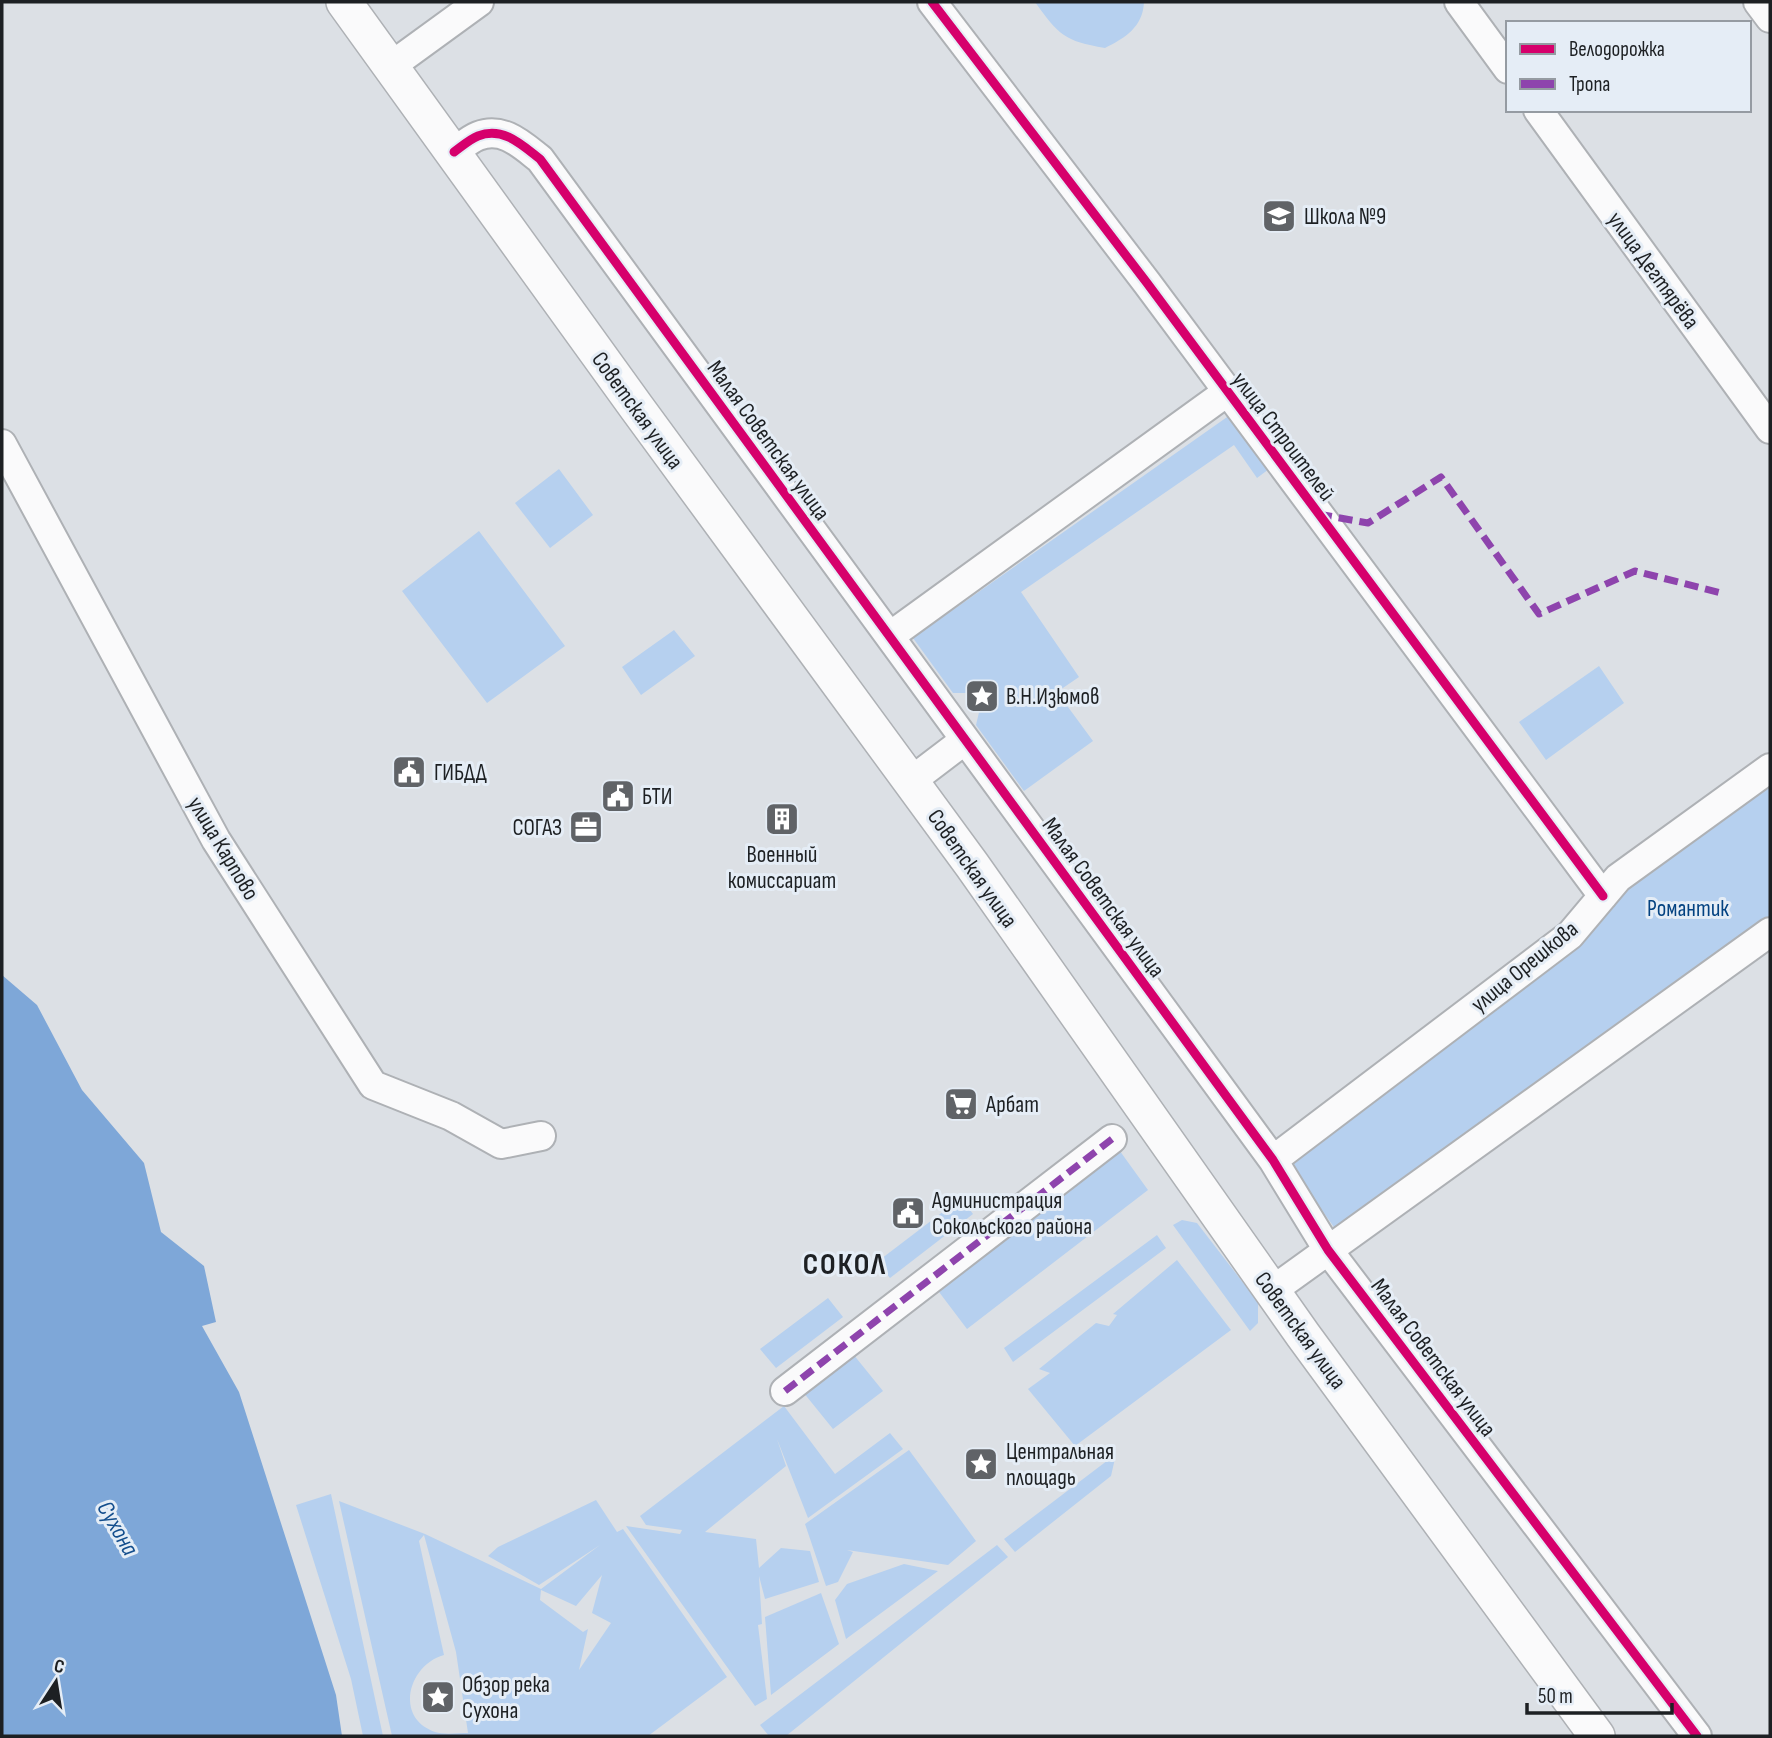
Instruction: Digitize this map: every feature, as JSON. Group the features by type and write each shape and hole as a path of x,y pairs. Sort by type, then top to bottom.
{"main road":[{"name":"Советская улица","path":"344,2 911,781 1303,1335 1597,1736"}],"street":[{"path":"391,66 479,2"},
{"name":"улица Строителей","path":"932,2 1147,283 1602,896"},
{"path":"1459,2 1506,66"},
{"path":"1758,2 1770,18"},
{"name":"улица Дегтярёва","path":"1539,112 1770,429"},
{"name":"Малая Советская улица","path":"454,152 477,136 496,133 517,140 540,159 1273,1160 1328,1250 1697,1736"},
{"path":"890,636 1227,392"},
{"name":"улица Карпово","path":"2,444 216,840 373,1085 451,1116 501,1143 541,1136"},
{"path":"911,781 965,740"},
{"name":"улица Орешкова","path":"1273,1160 1570,935 1618,878 1770,768"},
{"path":"1273,1290 1770,932"},
{"path":"785,1391 1112,1139"}],"green space":[{"path":"1035,2 1144,2 1143,11 1132,31 1105,48 1064,35"},
{"path":"1230,415 1269,469 1257,478 1234,445 1021,592 1079,677 1057,692 1093,741 1024,791 976,725 981,704 990,697 982,686 972,693 953,693 913,638"},
{"path":"559,469 593,515 550,548 515,503"},
{"path":"479,531 565,646 487,703 402,591"},
{"path":"674,630 695,656 641,695 622,667"},
{"path":"1599,666 1624,703 1546,760 1519,722"},
{"name":"Романтик","path":"1764,785 1770,786 1770,918 1336,1230 1287,1161 1583,940 1644,871"},
{"path":"1117,1147 1148,1190 967,1329 936,1288"},
{"path":"961,1198 973,1214 890,1278 877,1262"},
{"path":"1182,1220 1197,1223 1258,1302 1258,1323 1250,1331 1173,1225"},
{"path":"1157,1235 1166,1248 1013,1362 1004,1348"},
{"path":"1177,1260 1231,1330 1075,1446 1028,1389 1050,1373 1039,1369 1096,1323 1109,1326 1117,1315 1113,1314"},
{"path":"828,1298 843,1317 776,1368 760,1349"},
{"path":"853,1354 883,1391 833,1429 803,1392"},
{"path":"784,1406 835,1474 890,1433 903,1449 808,1518 777,1439 786,1466 705,1532 756,1539 759,1568 781,1548 810,1551 819,1582 765,1599 759,1576 762,1624 758,1625 767,1699 755,1706 626,1526 680,1534 682,1530 646,1525 640,1516"},
{"path":"909,1450 976,1541 948,1565 847,1550 853,1552 838,1582 826,1586 805,1524"},
{"path":"1116,1454 1111,1476 1015,1552 1004,1539"},
{"path":"331,1494 383,1736 363,1736 351,1679 296,1505"},
{"path":"596,1500 617,1532 623,1529 727,1677 648,1736 392,1736 339,1501 425,1534 541,1589 600,1545 539,1585 488,1556 498,1547","holes":["424,1535 456,1652 468,1733 435,1732 422,1725 410,1704 415,1680 422,1669 444,1655 419,1541","602,1575 592,1613 611,1623 579,1670 588,1629 583,1632 540,1600 541,1590 576,1606"]},
{"path":"997,1545 1008,1557 786,1736 769,1736 760,1725"},
{"path":"904,1564 938,1571 846,1639 835,1600 847,1584"},
{"path":"821,1593 839,1644 771,1695 765,1617"}],"water":[{"name":"Сухона","path":"2,975 37,1005 82,1090 144,1163 161,1232 204,1266 216,1322 202,1326 239,1392 336,1695 342,1736 2,1736"}],"marked path":[{"path":"1318,514 1368,523 1441,477 1539,614 1635,571 1725,594"},
{"path":"785,1391 1112,1139"}],"cycle path":[{"path":"932,2 1147,283 1603,896"},
{"path":"454,152 475,137 496,133 512,139 540,159 1273,1160 1328,1250 1697,1736"}],"place":[{"name":"Школа №9","path":"1279,216"},
{"name":"В.Н.Изюмов","path":"982,696"},
{"name":"ГИБДД","path":"409,772"},
{"name":"БТИ","path":"618,796"},
{"name":"Военный комиссариат","path":"782,819"},
{"name":"СОГАЗ","path":"586,827"},
{"name":"Арбат","path":"961,1104"},
{"name":"Администрация Сокольского района","path":"908,1213"},
{"name":"Центральная площадь","path":"981,1464"},
{"name":"Обзор река Сухона","path":"438,1697"}],"district":[{"name":"СОКОЛ","path":"845,1264"}]}
